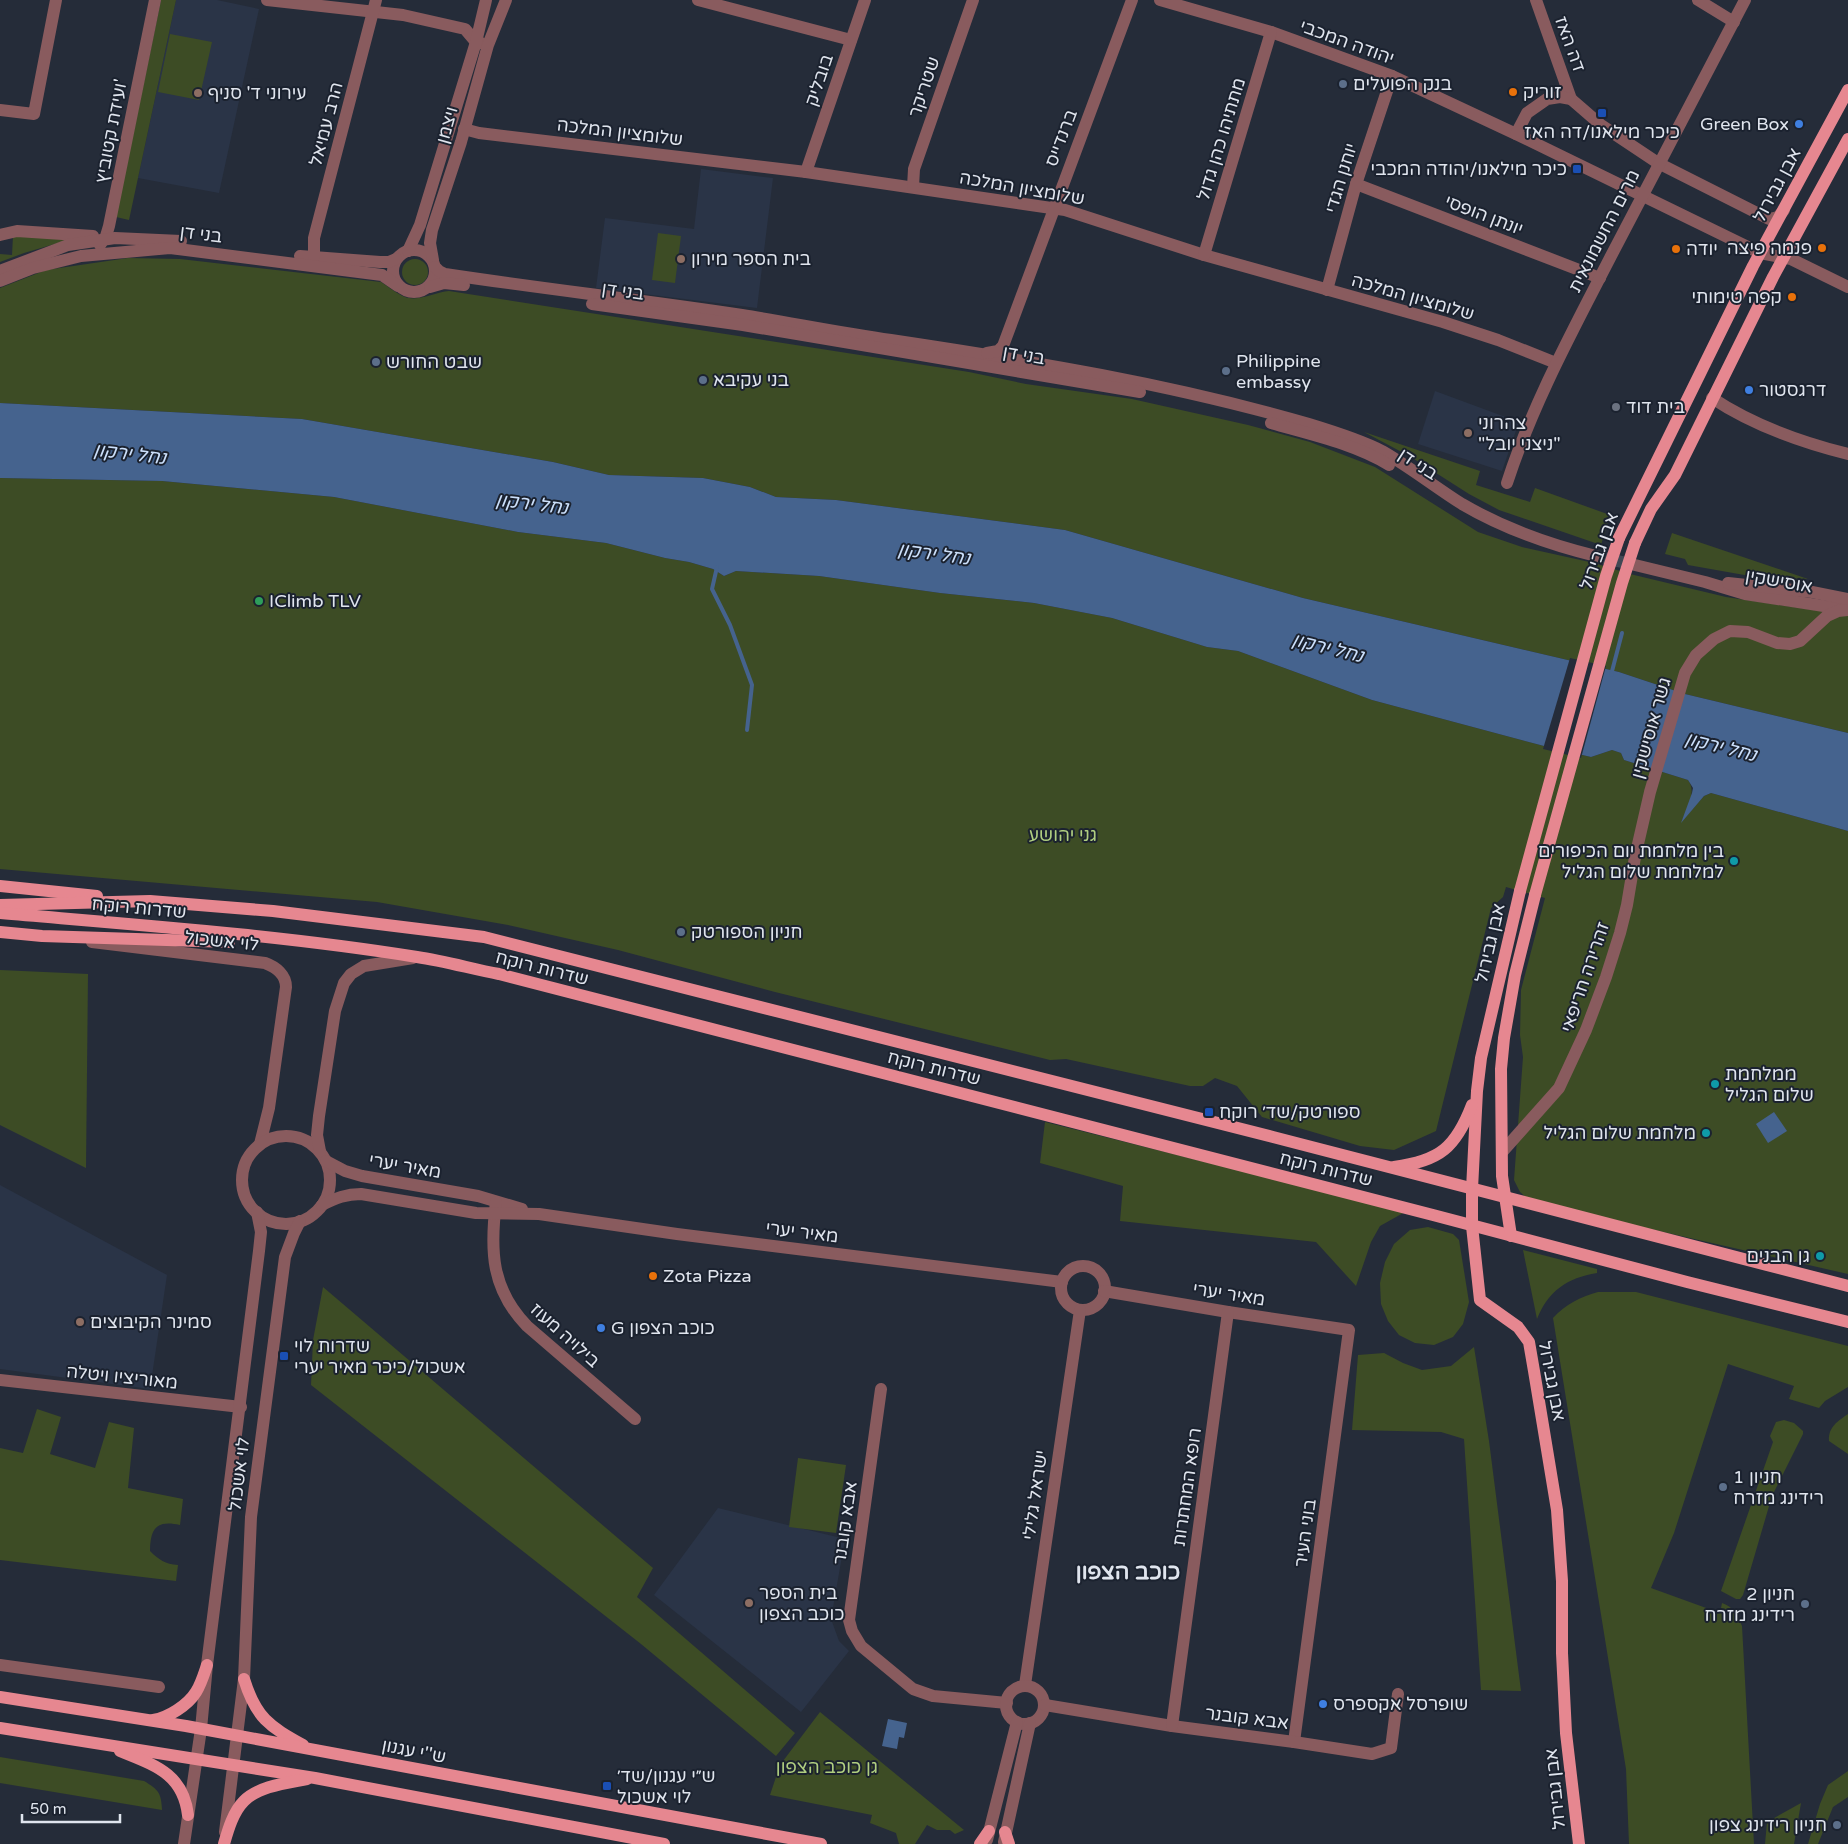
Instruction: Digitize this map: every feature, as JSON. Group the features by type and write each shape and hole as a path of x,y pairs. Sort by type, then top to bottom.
{"main road":[{"name":"אבן גבירול","path":"1579,1844 1566,1733 1562,1653 1562,1582 1557,1510 1529,1342 1518,1327 1480,1300 1472,1226 1472,1189 1477,1090 1481,1058 1520,891 1606,576 1619,538 1760,253 1848,90"},
{"name":"אבן גבירול","path":"1511,1236 1502,1176 1501,1069 1504,1038 1515,975 1535,895 1622,583 1635,544 1651,509 1675,476 1783,257 1848,139"},
{"path":"0,886 150,901"},
{"name":"שדרות רוקח","path":"0,904 150,901 273,911 484,937 1848,1286"},
{"name":"שדרות רוקח","path":"0,913 354,948 420,958 508,977 1848,1322"},
{"path":"0,932 42,936 354,948"},
{"path":"1388,1167 1408,1165 1426,1160 1446,1148 1464,1127 1477,1090"},
{"path":"145,1721 160,1719 185,1704 196,1692 208,1666"},
{"path":"244,1680 260,1715 283,1734 314,1751"},
{"name":"ש''י עגנון","path":"2,1696 201,1729 820,1844"},
{"path":"0,1728 315,1778 664,1844"},
{"path":"101,1743 161,1769 170,1776 183,1794 188,1815"},
{"path":"224,1844 233,1819 243,1802 252,1796 280,1785 315,1778"},
{"path":"980,1844 989,1831"}],"street":[{"path":"0,110 34,114 56,0"},
{"name":"ועידת קטוביץ'","path":"110,238 155,0"},
{"path":"267,0 375,6 403,15 465,29 482,43"},
{"name":"ויצמן","path":"434,264 430,243 432,230 464,129 482,43 486,0"},
{"name":"ויצמן","path":"408,251 420,225 482,43 506,0"},
{"path":"698,0 851,40"},
{"name":"בובליק","path":"806,172 865,0"},
{"name":"שטריקר","path":"914,187 914,169 972,0"},
{"name":"ברנדייס","path":"1004,352 1054,207 1132,0"},
{"name":"יהודה המכבי","path":"1160,0 1272,32 1392,76 1760,253 1791,259 1848,287"},
{"name":"דה האז","path":"1536,0 1571,99"},
{"path":"1698,0 1734,22"},
{"name":"מרים החשמונאית","path":"1507,483 1518,447 1556,363 1658,163 1745,0"},
{"name":"הרב עמיאל","path":"314,257 314,238 375,6"},
{"name":"מתתיהו כהן גדול","path":"1204,255 1272,32"},
{"name":"יוחנן הגדי","path":"1327,290 1356,184 1392,76"},
{"path":"1516,134 1527,113 1547,99 1560,97 1571,99 1601,125 1658,163 1769,219 1778,217 1784,210"},
{"name":"שלומציון המלכה","path":"464,129 489,134 806,172 1054,207 1204,255 1444,322 1498,340 1556,363"},
{"name":"יונתן הופסי","path":"1356,184 1600,278"},
{"name":"בני דן","path":"0,235 17,231 110,238 174,240 314,257 380,262 396,259"},
{"path":"81,256 95,250 110,238"},
{"name":"בני דן","path":"0,271 68,245 110,238"},
{"name":"בני דן","path":"0,282 33,268 81,256 170,248 382,275 398,286"},
{"path":"408,251 422,251 434,264 436,274 430,287 424,291 410,293 398,286 393,273 396,259 408,251"},
{"name":"בני דן","path":"430,287 444,282 743,325 1127,389 1245,415 1309,434 1380,460 1448,504 1496,529 1528,541 1567,551 1591,554 1498,522 1461,503 1374,447 1312,425 1246,407 1004,352 982,353 888,340 745,316 454,275 439,272 434,264"},
{"path":"1004,352 1009,365 1023,373"},
{"path":"1712,398 1762,427 1795,439 1848,454"},
{"name":"אוסישקין","path":"1635,565 1745,594 1848,610"},
{"name":"אוסישקין","path":"1705,582 1795,590 1848,599"},
{"path":"1795,590 1806,596 1812,604 1812,621 1806,637"},
{"path":"1806,637 1827,616 1838,611 1848,610"},
{"name":"גשר אוסישקין","path":"1650,792 1685,673 1696,655 1714,639 1730,632 1748,632 1777,643 1790,644 1806,637"},
{"name":"זהרירה חריפאי","path":"1503,1151 1559,1088 1568,1073 1586,1030 1606,977 1622,924 1650,792"},
{"name":"לוי אשכול","path":"42,936 265,963 278,970 283,976 286,987 269,1108 260,1144"},
{"path":"323,1156 310,1142 298,1137 272,1138 260,1144 251,1153 245,1165 242,1177 246,1196 257,1212 267,1219 278,1223 289,1224 300,1221 313,1215 322,1205 328,1195 330,1172 317,1135 336,1011 344,983 351,974 364,966 420,958"},
{"name":"מאיר יערי","path":"323,1156 346,1171 362,1176 478,1196 495,1207"},
{"path":"425,1204 428,1188"},
{"name":"מאיר יערי","path":"322,1205 348,1194 361,1194 476,1212 495,1207 678,1234 1062,1282"},
{"name":"בילויה מעוז","path":"495,1207 492,1235 496,1268 502,1291 517,1316 634,1419"},
{"name":"לוי אשכול","path":"184,1844 201,1729 241,1407 261,1232 257,1212"},
{"name":"לוי אשכול","path":"224,1844 244,1680 251,1517 285,1257 300,1221"},
{"path":"1077,1267 1091,1268 1102,1277 1104,1291 1103,1298 1093,1307 1080,1310 1067,1303 1061,1289 1062,1282 1070,1270 1077,1267"},
{"name":"מאיר יערי","path":"1104,1291 1349,1330"},
{"name":"ישראל גלילי","path":"1025,1686 1080,1310"},
{"name":"רופא המחתרות","path":"1172,1726 1228,1312"},
{"name":"בוני העיר","path":"1294,1742 1349,1330"},
{"name":"מאוריציו ויטלה","path":"0,1380 241,1407"},
{"name":"אבא קובנר","path":"881,1389 849,1620 852,1631 861,1646 909,1686 923,1694 1007,1703"},
{"path":"0,1665 158,1688"},
{"path":"1025,1686 1037,1689 1044,1699 1044,1705 1040,1716 1024,1722 1008,1713 1007,1703 1009,1694 1025,1686"},
{"name":"אבא קובנר","path":"1044,1705 1172,1726 1372,1754 1391,1748 1398,1694"},
{"path":"987,1844 989,1831 1024,1722"},
{"path":"1006,1840 1024,1722"}],"shaded area":[{"name":"עירוני ד' סניף","path":"176,0 217,0 259,9 219,193 138,178"},
{"name":"בית הספר מירון","path":"701,169 773,178 757,308 596,288 605,218 694,229"},
{"name":"צהרוני \"ניצני יובל\"","path":"1435,391 1519,422 1502,471 1418,444"},
{"name":"סמינר הקיבוצים","path":"0,1185 167,1275 150,1389 0,1369"},
{"name":"בית הספר כוכב הצפון","path":"718,1508 845,1539 831,1619 839,1641 849,1651 801,1712 654,1595"}],"green space":[{"path":"161,0 176,0 129,220 116,217"},
{"path":"170,34 212,42 199,100 158,92"},
{"path":"658,233 681,236 675,283 652,280"},
{"path":"13,236 75,238 0,262 0,254 12,255"},
{"path":"128,258 180,259 381,282 399,294 410,298 421,298 449,291 969,372 1026,384 1132,399 1248,425 1310,442 1375,467 1478,532 1522,547 1594,563 1630,574 1726,597 1848,615 1848,733 1685,694 1619,672 1303,598 1065,530 836,500 776,497 750,487 703,478 609,475 553,462 302,419 0,403 0,288 46,270"},
{"path":"415,259 424,263 428,272 424,281 415,285 406,281 402,272 406,263"},
{"path":"1364,432 1480,471 1476,485 1530,502 1535,488 1610,515 1601,545 1499,510 1469,494 1411,457"},
{"name":"גני יהושע","path":"0,478 162,481 334,497 518,532 606,543 689,562 713,569 724,576 736,571 819,576 940,593 1034,603 1112,618 1207,647 1238,651 1372,700 1544,746 1591,757 1612,750 1621,753 1624,760 1688,780 1692,790 1682,821 1704,796 1711,793 1848,831 1848,1274 1624,1223 1527,1198 1520,1192 1514,1180 1523,1057 1520,1035 1521,990 1545,898 1506,887 1503,897 1491,908 1436,1131 1394,1150 1360,1146 1262,1117 1237,1086 1215,1078 1203,1086 1190,1086 1066,1059 1050,1060 775,992 618,950 508,925 377,902 0,869"},
{"path":"1672,533 1808,579 1750,576 1688,565 1685,559 1665,554"},
{"path":"0,970 88,974 86,1168 0,1125"},
{"path":"1045,1122 1405,1212 1380,1226 1371,1242 1356,1286 1316,1242 1120,1221 1123,1186 1040,1163"},
{"path":"1428,1227 1453,1234 1459,1240 1469,1302 1463,1324 1453,1337 1434,1345 1415,1343 1399,1335 1388,1321 1381,1304 1380,1283 1385,1262 1394,1244 1410,1230"},
{"path":"1523,1250 1597,1269 1597,1273 1577,1278 1560,1287 1547,1301 1537,1319"},
{"path":"323,1287 653,1568 637,1597 795,1733 776,1756 641,1644 311,1385 313,1340"},
{"path":"1598,1292 1636,1292 1848,1346 1848,1387 1825,1401 1819,1408 1789,1399 1794,1386 1728,1364 1674,1533 1651,1588 1720,1613 1722,1603 1735,1612 1742,1626 1754,1844 1629,1844 1626,1769 1553,1318 1574,1302"},
{"path":"1474,1347 1489,1441 1521,1691 1481,1690 1464,1439 1441,1432 1352,1430 1358,1355 1384,1353 1422,1370 1451,1366"},
{"path":"37,1409 61,1417 50,1454 95,1468 109,1422 134,1428 128,1488 183,1499 180,1525 166,1524 157,1527 150,1543 150,1551 156,1557 166,1563 178,1565 176,1581 0,1560 0,1448 23,1453"},
{"path":"1848,1414 1848,1454 1829,1441 1829,1436 1837,1422"},
{"path":"1784,1420 1794,1423 1803,1431 1803,1434 1772,1496 1743,1595 1740,1599 1736,1599 1721,1591 1773,1442 1770,1436 1776,1422"},
{"path":"798,1458 846,1465 836,1533 789,1527"},
{"name":"גן כוכב הצפון","path":"820,1712 964,1830 955,1834 950,1830 937,1830 927,1825 915,1844 899,1844 896,1833 870,1823 872,1815 770,1795 780,1765"},
{"path":"0,1757 144,1781 158,1792 162,1810 0,1783"},
{"path":"1848,1771 1848,1797 1833,1807 1818,1844 1808,1844 1828,1785"},
{"path":"1801,1803 1794,1844 1765,1844 1767,1822"}],"water":[{"name":"נחל ירקון","path":"0,403 302,419 553,462 609,475 703,478 750,487 776,497 836,500 1065,530 1303,598 1619,672 1685,694 1848,733 1848,831 1711,793 1704,796 1681,823 1693,788 1688,780 1624,760 1621,753 1612,750 1591,757 1544,746 1372,700 1238,651 1207,647 1112,618 1034,603 940,593 819,576 736,571 724,576 713,569 689,562 606,543 518,532 334,497 162,481 0,478"},
{"path":"1774,1112 1787,1131 1768,1143 1756,1124"},
{"path":"888,1719 907,1723 904,1738 899,1737 897,1749 882,1746"}],"pier":[{"path":"1570,658 1606,666 1581,758 1543,749"}],"waterway":[{"path":"717,567 712,589 730,625 752,685 747,730"},
{"path":"1611,675 1622,633"}],"tunnel":[{"path":"1596,556 1635,565"}],"place":[{"name":"בנק הפועלים","path":"1343,84"},
{"name":"זוריק","path":"1513,92"},
{"name":"עירוני ד' סניף","path":"198,93"},
{"name":"כיכר מילאנו/דה האז","path":"1602,113"},
{"name":"Green Box","path":"1799,124"},
{"name":"כיכר מילאנו/יהודה המכבי","path":"1577,169"},
{"name":"פנמה פיצה","path":"1822,248"},
{"name":"יודה","path":"1676,249"},
{"name":"בית הספר מירון","path":"681,259"},
{"name":"קפה טימותי","path":"1792,297"},
{"name":"שבט החורש","path":"376,362"},
{"name":"Philippine embassy","path":"1226,371"},
{"name":"בני עקיבא","path":"703,380"},
{"name":"דרגסטור","path":"1749,390"},
{"name":"בית דוד","path":"1616,407"},
{"name":"צהרוני \"ניצני יובל\"","path":"1468,433"},
{"name":"IClimb TLV","path":"259,601"},
{"name":"בין מלחמת יום הכיפורים למלחמת שלום הגליל","path":"1734,861"},
{"name":"חניון הספורטק","path":"681,932"},
{"name":"ממלחמת שלום הגליל","path":"1715,1084"},
{"name":"ספורטק/שד׳ רוקח","path":"1209,1112"},
{"name":"מלחמת שלום הגליל","path":"1706,1133"},
{"name":"גן הבנים","path":"1820,1256"},
{"name":"Zota Pizza","path":"653,1276"},
{"name":"סמינר הקיבוצים","path":"80,1322"},
{"name":"G כוכב הצפון","path":"601,1328"},
{"name":"שדרות לוי אשכול/כיכר מאיר יערי","path":"284,1356"},
{"name":"1 חניון רידינג מזרח","path":"1723,1487"},
{"name":"בית הספר כוכב הצפון","path":"749,1603"},
{"name":"2 חניון רידינג מזרח","path":"1805,1604"},
{"name":"שופרסל אקספרס","path":"1323,1704"},
{"name":"ש״י עגנון/שד׳ לוי אשכול","path":"607,1786"},
{"name":"חניון רידינג צפון","path":"1837,1825"}],"district":[{"name":"כוכב הצפון","path":"1128,1571"}]}
